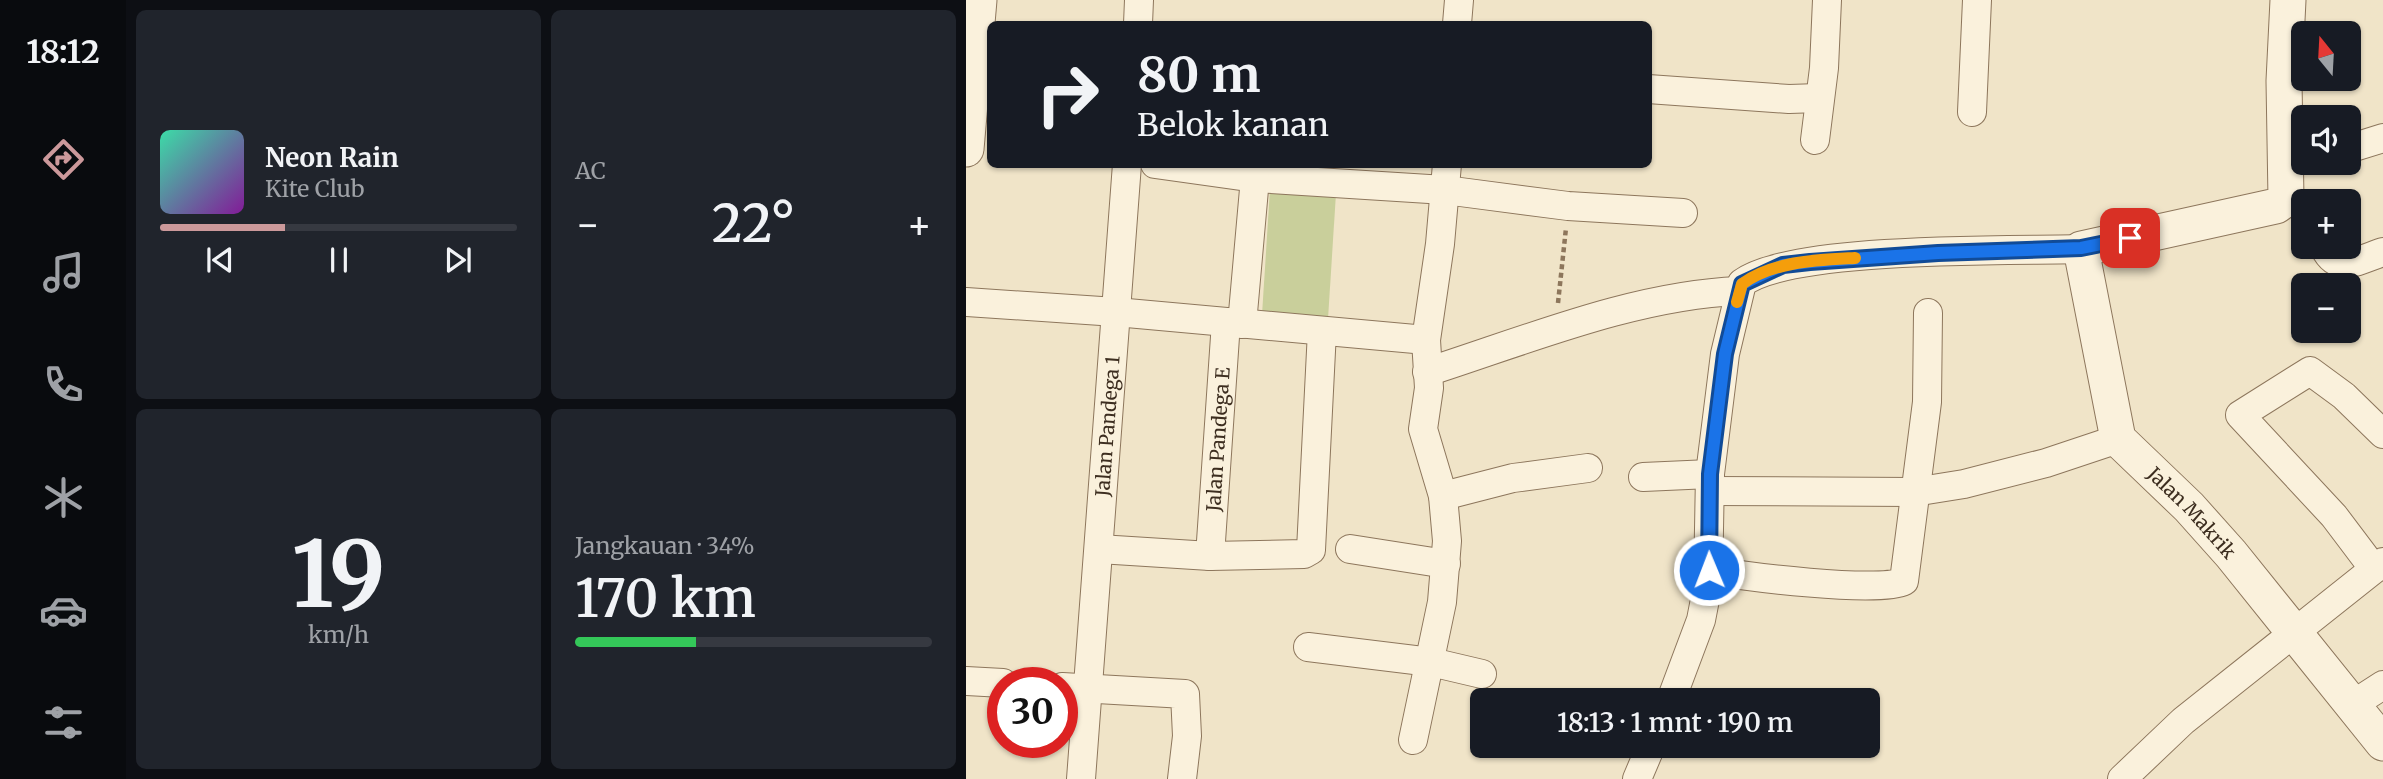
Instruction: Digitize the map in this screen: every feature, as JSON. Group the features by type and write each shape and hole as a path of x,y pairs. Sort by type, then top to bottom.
{"street":[{"path":"966,149 978,0"},
{"path":"1138,21 1139,0"},
{"path":"1457,21 1459,0"},
{"path":"1815,139 1824,68 1827,0"},
{"path":"1972,112 1977,0"},
{"path":"1427,372 1555,330 1695,293 1734,291 1749,278 1783,265 1938,253 2081,248 2276,206 2286,199 2284,81 2288,0"},
{"path":"1652,89 1789,99 1819,98"},
{"path":"2361,145 2383,138"},
{"name":"Jalan Pandega 1","path":"1078,671 1099,549 1127,168"},
{"path":"1184,168 1255,178 1446,177 1568,206 1683,212"},
{"path":"1413,740 1431,662 1446,564 1443,496 1423,429 1429,388 1426,340 1446,177"},
{"name":"Jalan Pandega E","path":"1210,556 1234,323 1255,178"},
{"path":"1643,477 1710,483 1914,492 1964,484 2046,463 2118,439 2081,248"},
{"path":"2361,259 2383,252"},
{"path":"2330,259 2335,263 2360,259"},
{"path":"1598,310 1703,284 1719,282 1734,291"},
{"path":"1676,688 1701,620 1709,570 1710,483 1734,291"},
{"path":"966,302 1116,312 1426,340"},
{"path":"1709,570 1741,576 1840,585 1900,583 1906,576 1914,492 1927,402 1928,313"},
{"path":"1099,549 1210,556 1304,554 1311,550 1322,331"},
{"path":"2122,779 2183,721 2378,566 2240,415 2310,371 2344,396 2383,434"},
{"name":"Jalan Makrik","path":"2118,439 2189,507 2383,743"},
{"path":"1443,496 1513,478 1588,468"},
{"path":"1350,549 1446,564"},
{"path":"1308,647 1431,662 1482,674"},
{"path":"966,681 987,682"},
{"path":"2352,705 2383,685"},
{"path":"1078,688 1185,694 1187,736 1182,779"},
{"name":"Jalan Pandega 1","path":"1078,727 1082,779"},
{"path":"1637,779 1646,758"}],"path":[{"path":"1555,330 1568,206"}],"green space":[{"path":"1270,189 1336,193 1328,319 1262,315"}],"slow traffic":[{"path":"1737,302 1742,284 1749,278 1783,265 1855,258"}],"route":[{"path":"1709,570 1710,474 1725,354 1739,291 1749,278 1783,265 1837,259 2081,248 2130,238"}]}
